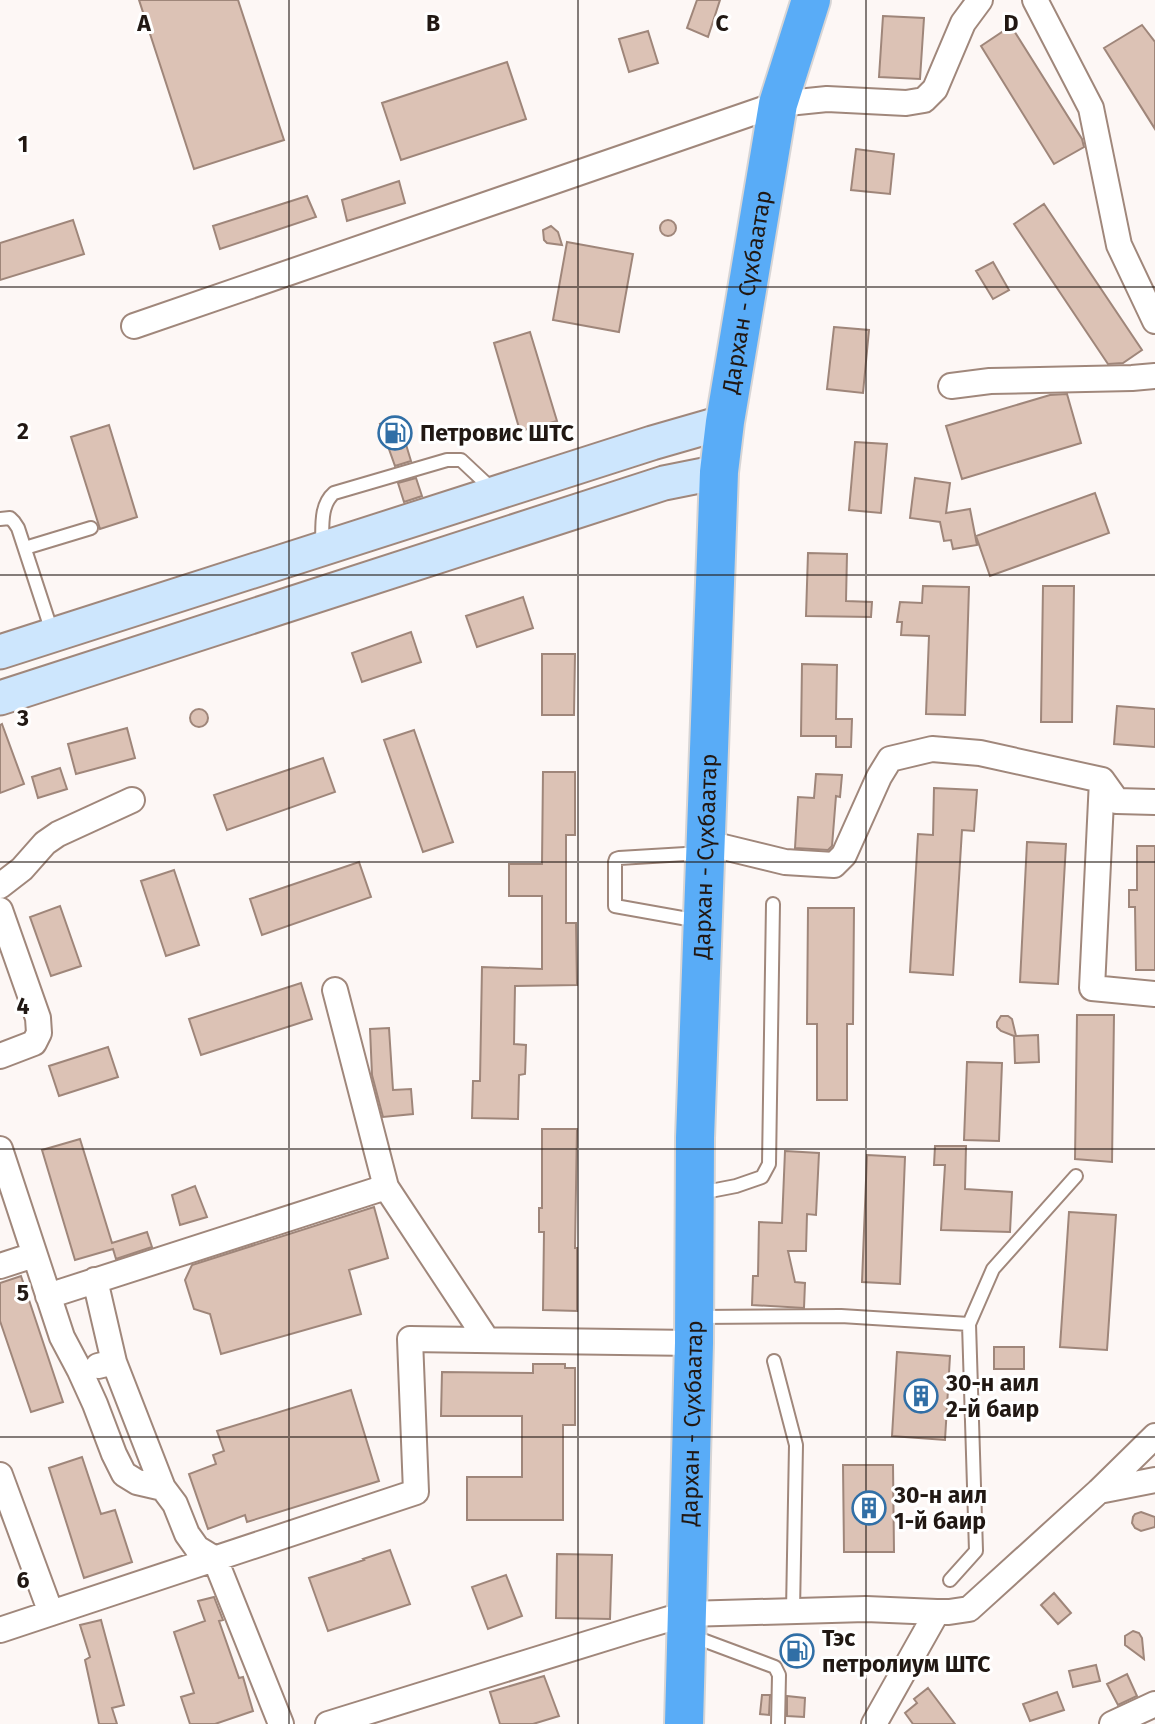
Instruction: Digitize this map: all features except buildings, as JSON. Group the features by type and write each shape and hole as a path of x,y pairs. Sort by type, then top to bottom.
{"highway":[{"name":"Дархан - Сүхбаатар","path":"684,1724 694,1330 695,1138 719,472 778,104 811,0"}],"main road":[{"path":"0,652 725,422"},
{"path":"0,698 664,483 719,472"}],"street":[{"path":"134,326 778,104 827,99 906,103 924,100 935,89 963,23 980,0"},
{"path":"1035,0 1091,108 1119,245 1155,321"},
{"path":"951,386 990,381 1155,376"},
{"path":"706,848 785,862 834,865 844,855 879,776 890,759 932,750 980,753 1102,780 1117,802 1155,802"},
{"path":"1102,780 1092,988 1155,994"},
{"path":"0,886 58,834 132,800"},
{"path":"0,910 38,1018 39,1034 34,1043 0,1056"},
{"path":"335,990 386,1187 487,1340"},
{"path":"0,1149 62,1337 80,1371 124,1474 136,1482 163,1488"},
{"path":"48,1296 386,1187"},
{"path":"0,1266 34,1255"},
{"path":"95,1280 114,1362 163,1488 175,1504 187,1534 197,1548 215,1559 281,1724"},
{"path":"0,1630 416,1492 410,1339 487,1340 694,1330"},
{"path":"80,1371 114,1362"},
{"path":"328,1724 621,1633 793,1611 866,1609 949,1612 969,1609 1099,1491 1155,1436"},
{"path":"0,1475 51,1613"},
{"path":"1099,1491 1155,1480"},
{"path":"874,1724 937,1612"},
{"path":"1112,1724 1155,1704"}],"lane":[{"path":"322,549 324,508 327,499 334,493 453,459 461,460 495,493"},
{"path":"0,519 10,518 15,522 53,635"},
{"path":"25,548 91,528"},
{"path":"704,921 615,905 615,862 619,858 706,848"},
{"path":"695,1195 762,1177 769,1164 773,904"},
{"path":"950,1580 975,1551 969,1324 993,1269 1076,1176"},
{"path":"694,1330 813,1315 969,1324"},
{"path":"774,1361 796,1445 793,1611"},
{"path":"686,1624 778,1670 778,1724"}],"place":[{"name":"Петровис ШТС","path":"395,433"},
{"name":"30-н аил 2-й баир","path":"921,1396"},
{"name":"30-н аил 1-й баир","path":"869,1508"},
{"name":"Тэс петролиум ШТС","path":"797,1651"}]}
